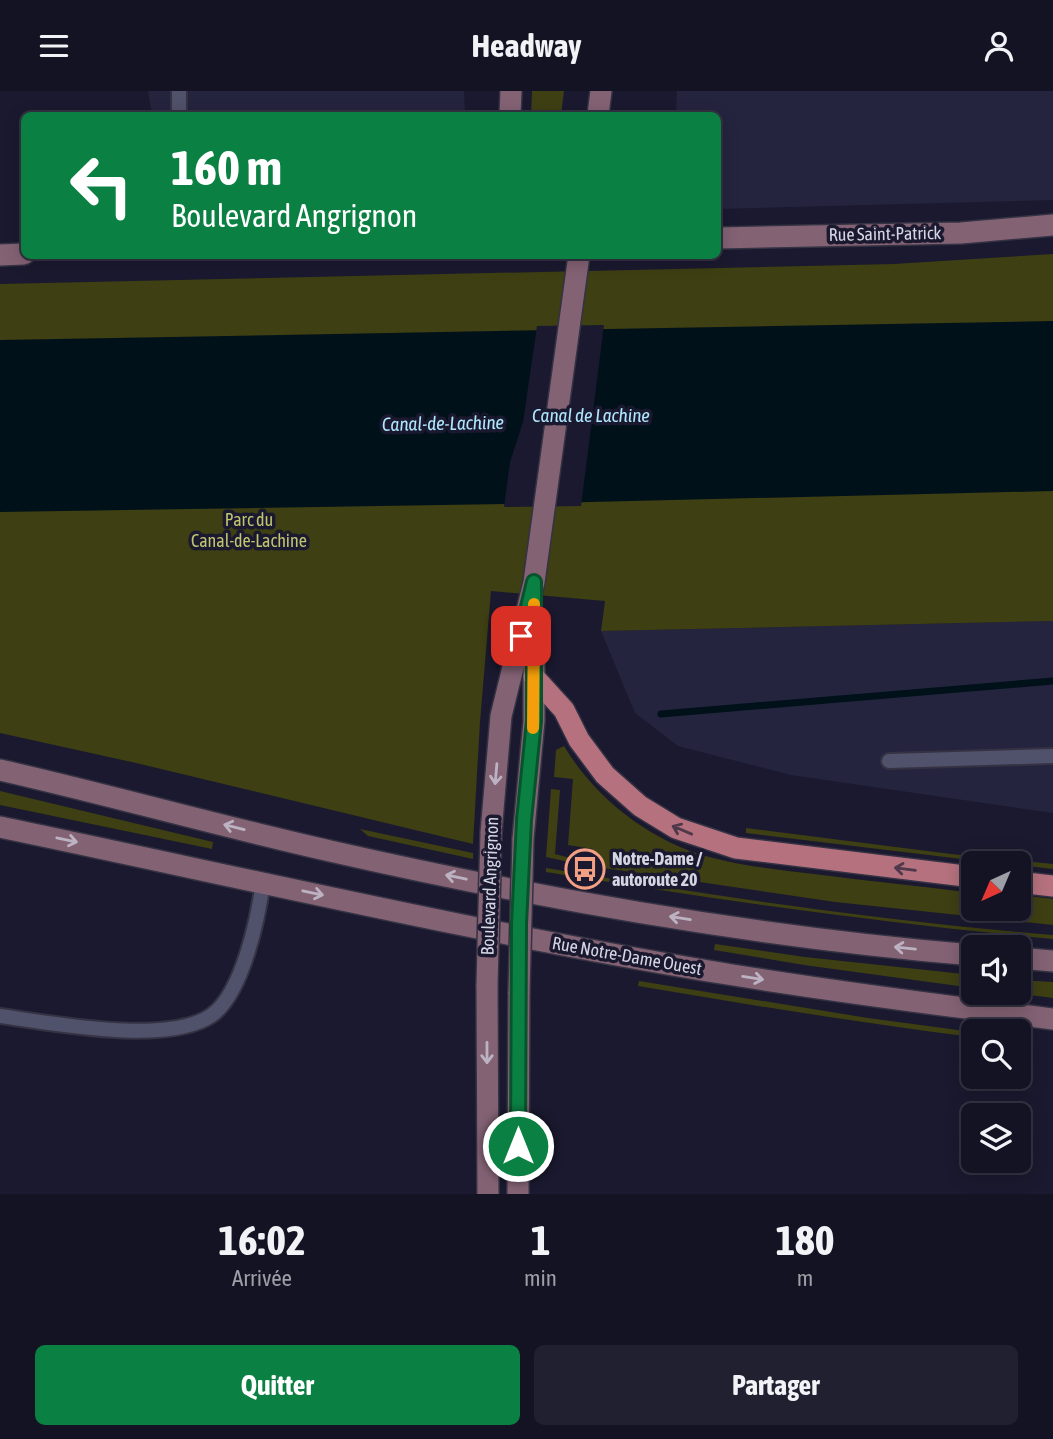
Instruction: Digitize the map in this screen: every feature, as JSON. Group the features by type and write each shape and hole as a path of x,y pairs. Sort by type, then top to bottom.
{"main road":[{"path":"510,112 511,91"},
{"path":"598,112 601,91"},
{"name":"Rue Saint-Patrick","path":"721,238 961,233 1053,225"},
{"path":"0,255 21,254"},
{"name":"Boulevard Angrignon","path":"488,1194 487,985 491,833 501,716 534,582 578,259"},
{"name":"Boulevard Angrignon","path":"519,1194 519,992 523,839 534,721 534,582"},
{"path":"534,677 564,710 579,740 605,775 640,806 676,828 736,848 961,876"},
{"path":"0,770 305,845 508,888 746,928 961,954"},
{"name":"Rue Notre-Dame Ouest","path":"0,827 538,939 732,975 898,1000 1053,1019"},
{"path":"1031,883 1053,886"},
{"path":"1031,959 1053,961"}],"lane":[{"path":"179,91 179,112"},
{"path":"889,761 1053,756"},
{"path":"0,1016 118,1031 174,1027 212,1015 234,986 249,947 257,921 263,882"}],"shaded area":[{"path":"148,91 464,91 465,112 152,112"},
{"path":"677,91 1053,91 1053,200 721,209 721,112 676,112"},
{"path":"1053,621 1053,813 791,775 678,746 635,713 601,631"}],"green space":[{"path":"532,91 564,91 561,112 531,112"},
{"name":"Parc du Canal-de-Lachine","path":"1053,254 1053,621 601,631 605,601 491,591 473,844 0,733 0,284 894,264"},
{"path":"564,746 591,783 626,815 645,829 687,850 761,867 961,892 961,915 835,902 590,866 593,849 568,845 573,779 554,777 556,750"},
{"path":"551,789 560,790 555,854 582,861 578,864 546,857"},
{"path":"0,791 213,842 212,849 0,805"},
{"path":"746,828 961,855 961,859 746,833"},
{"path":"360,829 473,853 473,859 368,836"},
{"path":"1031,862 1053,864 1053,869 1031,866"},
{"path":"546,868 799,907 1053,935 1053,939 862,918 546,872"},
{"path":"1031,896 1053,899 1053,925 1015,921 1031,921"},
{"path":"715,944 805,957 961,974 961,986 804,965 714,950"},
{"path":"639,981 961,1030 961,1035 847,1020 638,986"},
{"path":"1031,981 1053,982 1053,998 1031,995"}],"water":[{"name":"Canal de Lachine","path":"1053,321 1053,491 0,512 0,340"}],"pier":[{"path":"604,325 581,506 504,507 510,462 523,422 537,326"}],"waterway":[{"path":"661,714 1053,681"}],"slow traffic":[{"path":"533,728 534,604"}],"place":[{"name":"Notre-Dame / autoroute 20","path":"585,869"}],"route":[{"path":"518,1146 520,883 534,721 534,582 521,636"}],"water label":[{"name":"Canal-de-Lachine","path":"443,423"}]}
